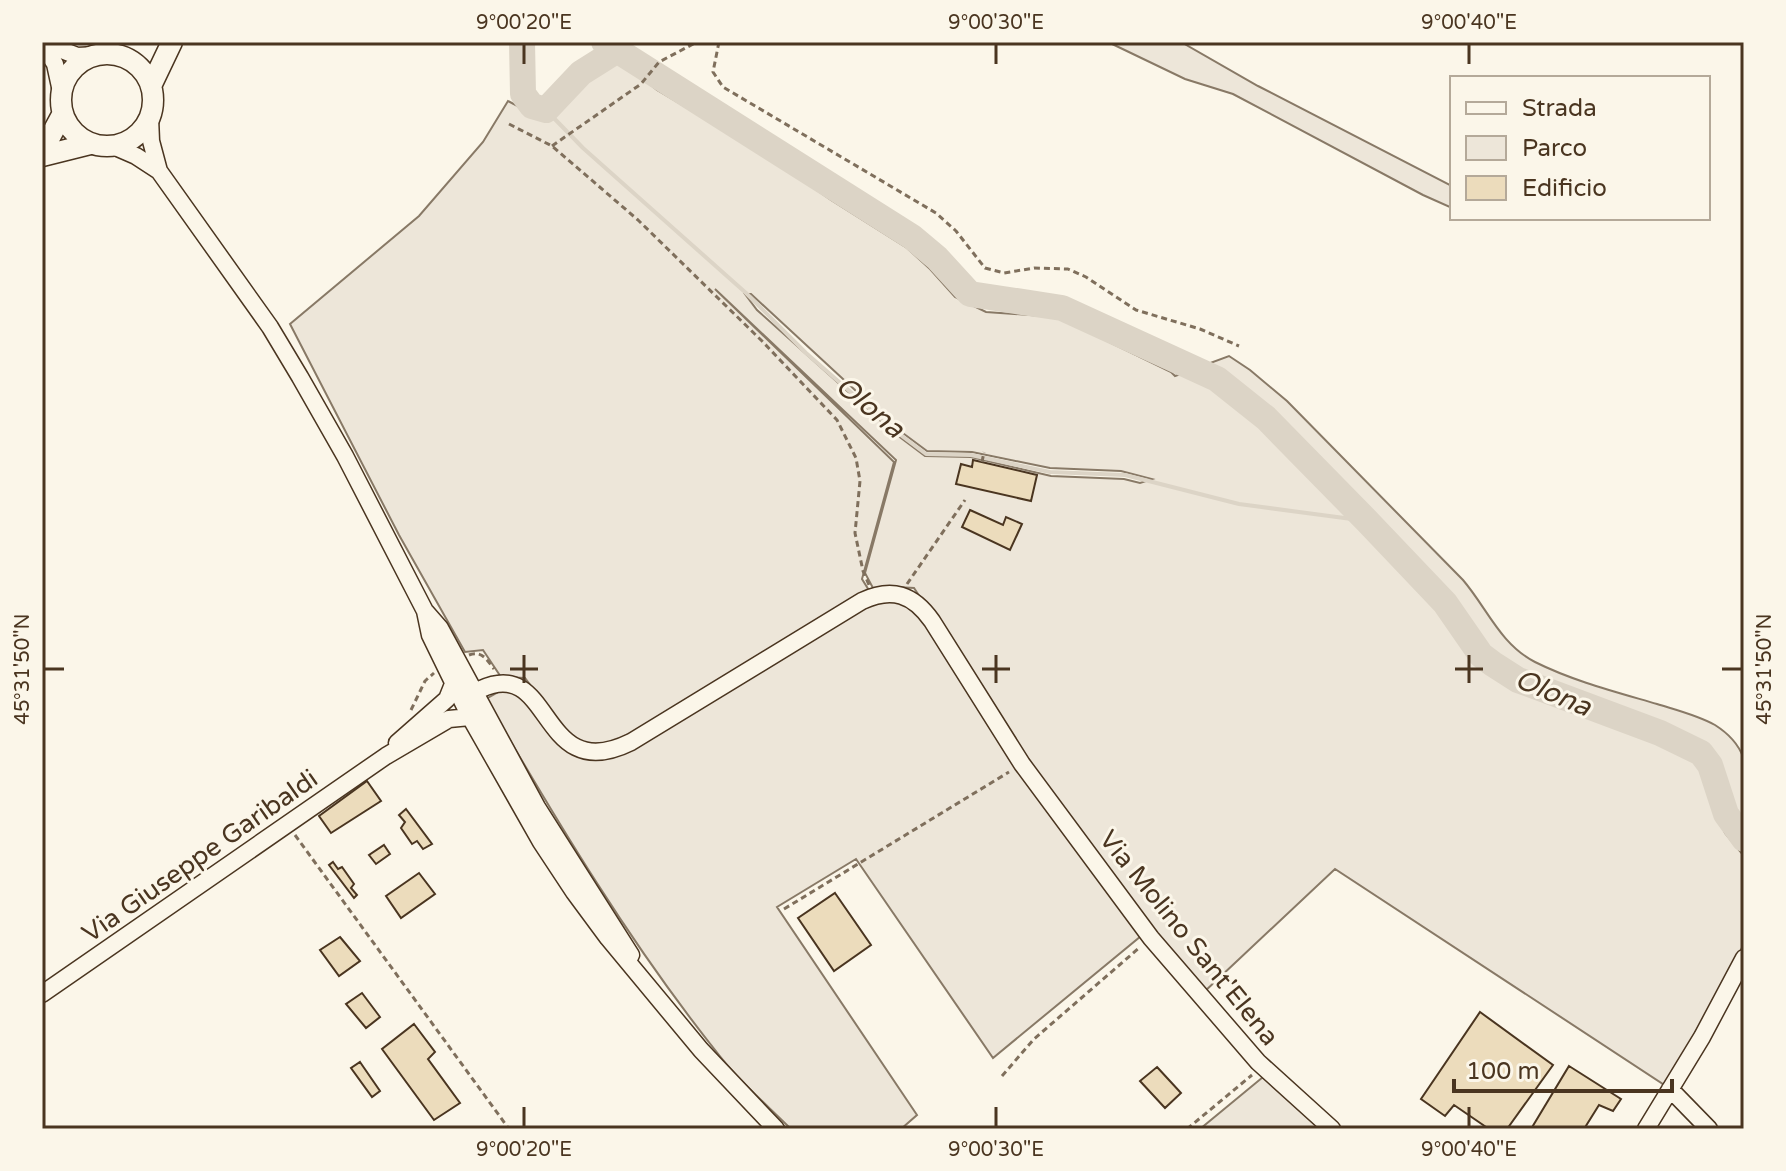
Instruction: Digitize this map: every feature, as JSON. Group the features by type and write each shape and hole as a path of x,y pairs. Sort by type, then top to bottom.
{"main road":[{"path":"129,58 172,42 151,86"},
{"path":"119,54 129,58 151,86 153,98 150,118 139,134 130,141 113,146 90,144 42,154 62,104 65,84 75,68 98,55 119,54"},
{"path":"62,104 75,134 90,144"}],"street":[{"path":"42,43 77,56 98,55"},
{"path":"42,43 55,64 62,104"},
{"path":"150,118 151,141 159,171 270,327 307,388 425,611 440,628 531,795 619,932 642,976"},
{"path":"113,146 159,171"},
{"path":"481,689 501,682 516,684 529,694 560,736 577,748 601,752 616,750 875,595 901,594 918,604 932,621 1022,764"},
{"path":"425,611 430,635 453,692 574,892 701,1050 776,1129"},
{"path":"453,692 467,696 534,818 580,872"},
{"name":"Via Giuseppe Garibaldi","path":"386,756 453,692"},
{"name":"Via Giuseppe Garibaldi","path":"42,994 386,756 449,719 470,717"},
{"name":"Via Molino Sant'Elena","path":"1022,764 1151,938 1262,1066 1332,1129"},
{"path":"1646,1129 1702,1037 1744,958"},
{"path":"1670,1089 1709,1129"}],"path":[{"path":"552,146 641,84 659,62 697,42"},
{"path":"719,42 713,72 723,87 936,213 956,231 985,268 1004,273 1034,268 1068,269 1086,277 1136,310 1200,329 1239,346"},
{"path":"509,124 552,146 638,220 762,341 837,420 856,458 860,481 855,533 863,571 875,595"},
{"path":"982,462 984,452"},
{"path":"901,594 965,500"},
{"path":"784,909 1022,764"},
{"path":"288,826 509,1129"},
{"path":"1002,1076 1034,1039 1151,938"},
{"path":"1187,1129 1262,1066"}],"green space":[{"path":"1108,42 1181,42 1258,86 1450,185 1450,207 1233,94 1185,79"},
{"path":"616,57 657,90 765,154 907,248 955,297 986,312 1058,317 1175,376 1229,356 1287,401 1463,580 1512,646 1549,669 1701,718 1727,735 1738,747 1745,764 1744,830 1731,807 1714,760 1698,740 1523,677 1487,651 1453,602 1430,580 1411,574 1470,652 1513,688 1665,744 1700,766 1725,833 1744,856 1744,944 1666,1086 1335,869 1203,993 1017,745 914,588 874,590 865,573 896,460 715,289 894,462 862,579 870,592 618,743 584,744 563,729 525,678 501,677 483,650 465,652 399,535 290,324 419,216 483,142 508,101 540,118 556,110 579,83","holes":["745,294 751,294 896,428 927,451 972,452 1050,468 1121,471 1152,479 1140,483 1124,479 1051,476 971,457 925,456 893,432 757,310"]},
{"path":"896,599 922,618 1141,936 993,1058 856,859 777,907 917,1115 901,1129 791,1129 727,1065 655,970 568,837 486,699 502,690 514,689 602,759 869,603"},
{"path":"1263,1077 1320,1129 1200,1129"}],"building":[{"path":"973,460 1037,475 1031,501 956,484 961,464 972,467"},
{"path":"970,510 1003,525 1006,517 1022,524 1010,550 962,527"},
{"path":"367,781 381,801 331,833 319,816"},
{"path":"406,809 432,844 423,849 417,841 412,844 401,828 405,822 399,815"},
{"path":"384,845 390,854 376,864 369,855"},
{"path":"333,862 338,869 342,867 354,884 351,888 357,895 354,898 329,865"},
{"path":"419,873 435,894 401,918 386,896"},
{"path":"835,893 871,945 834,971 798,918"},
{"path":"340,937 360,961 339,976 320,950"},
{"path":"362,993 380,1017 366,1028 346,1004"},
{"path":"1480,1012 1553,1065 1507,1129 1489,1129 1454,1105 1445,1116 1421,1099"},
{"path":"414,1024 435,1052 428,1059 460,1103 434,1120 382,1049"},
{"path":"360,1062 380,1091 372,1097 351,1068"},
{"path":"1569,1066 1621,1099 1613,1111 1599,1105 1584,1129 1531,1129"},
{"path":"1157,1067 1181,1093 1165,1108 1140,1081"}],"waterway":[{"path":"522,42 523,94 532,106 546,110 581,73 616,51"},
{"name":"Olona","path":"604,42 912,237 937,258 970,294 1062,308 1217,379 1266,418 1367,521 1445,603 1481,655 1518,680 1660,733 1701,753 1710,765 1726,814 1744,839"},
{"name":"Olona","path":"546,110 583,148 746,293 806,353 926,454 971,455 1050,472 1125,475 1239,504 1367,521"}]}
